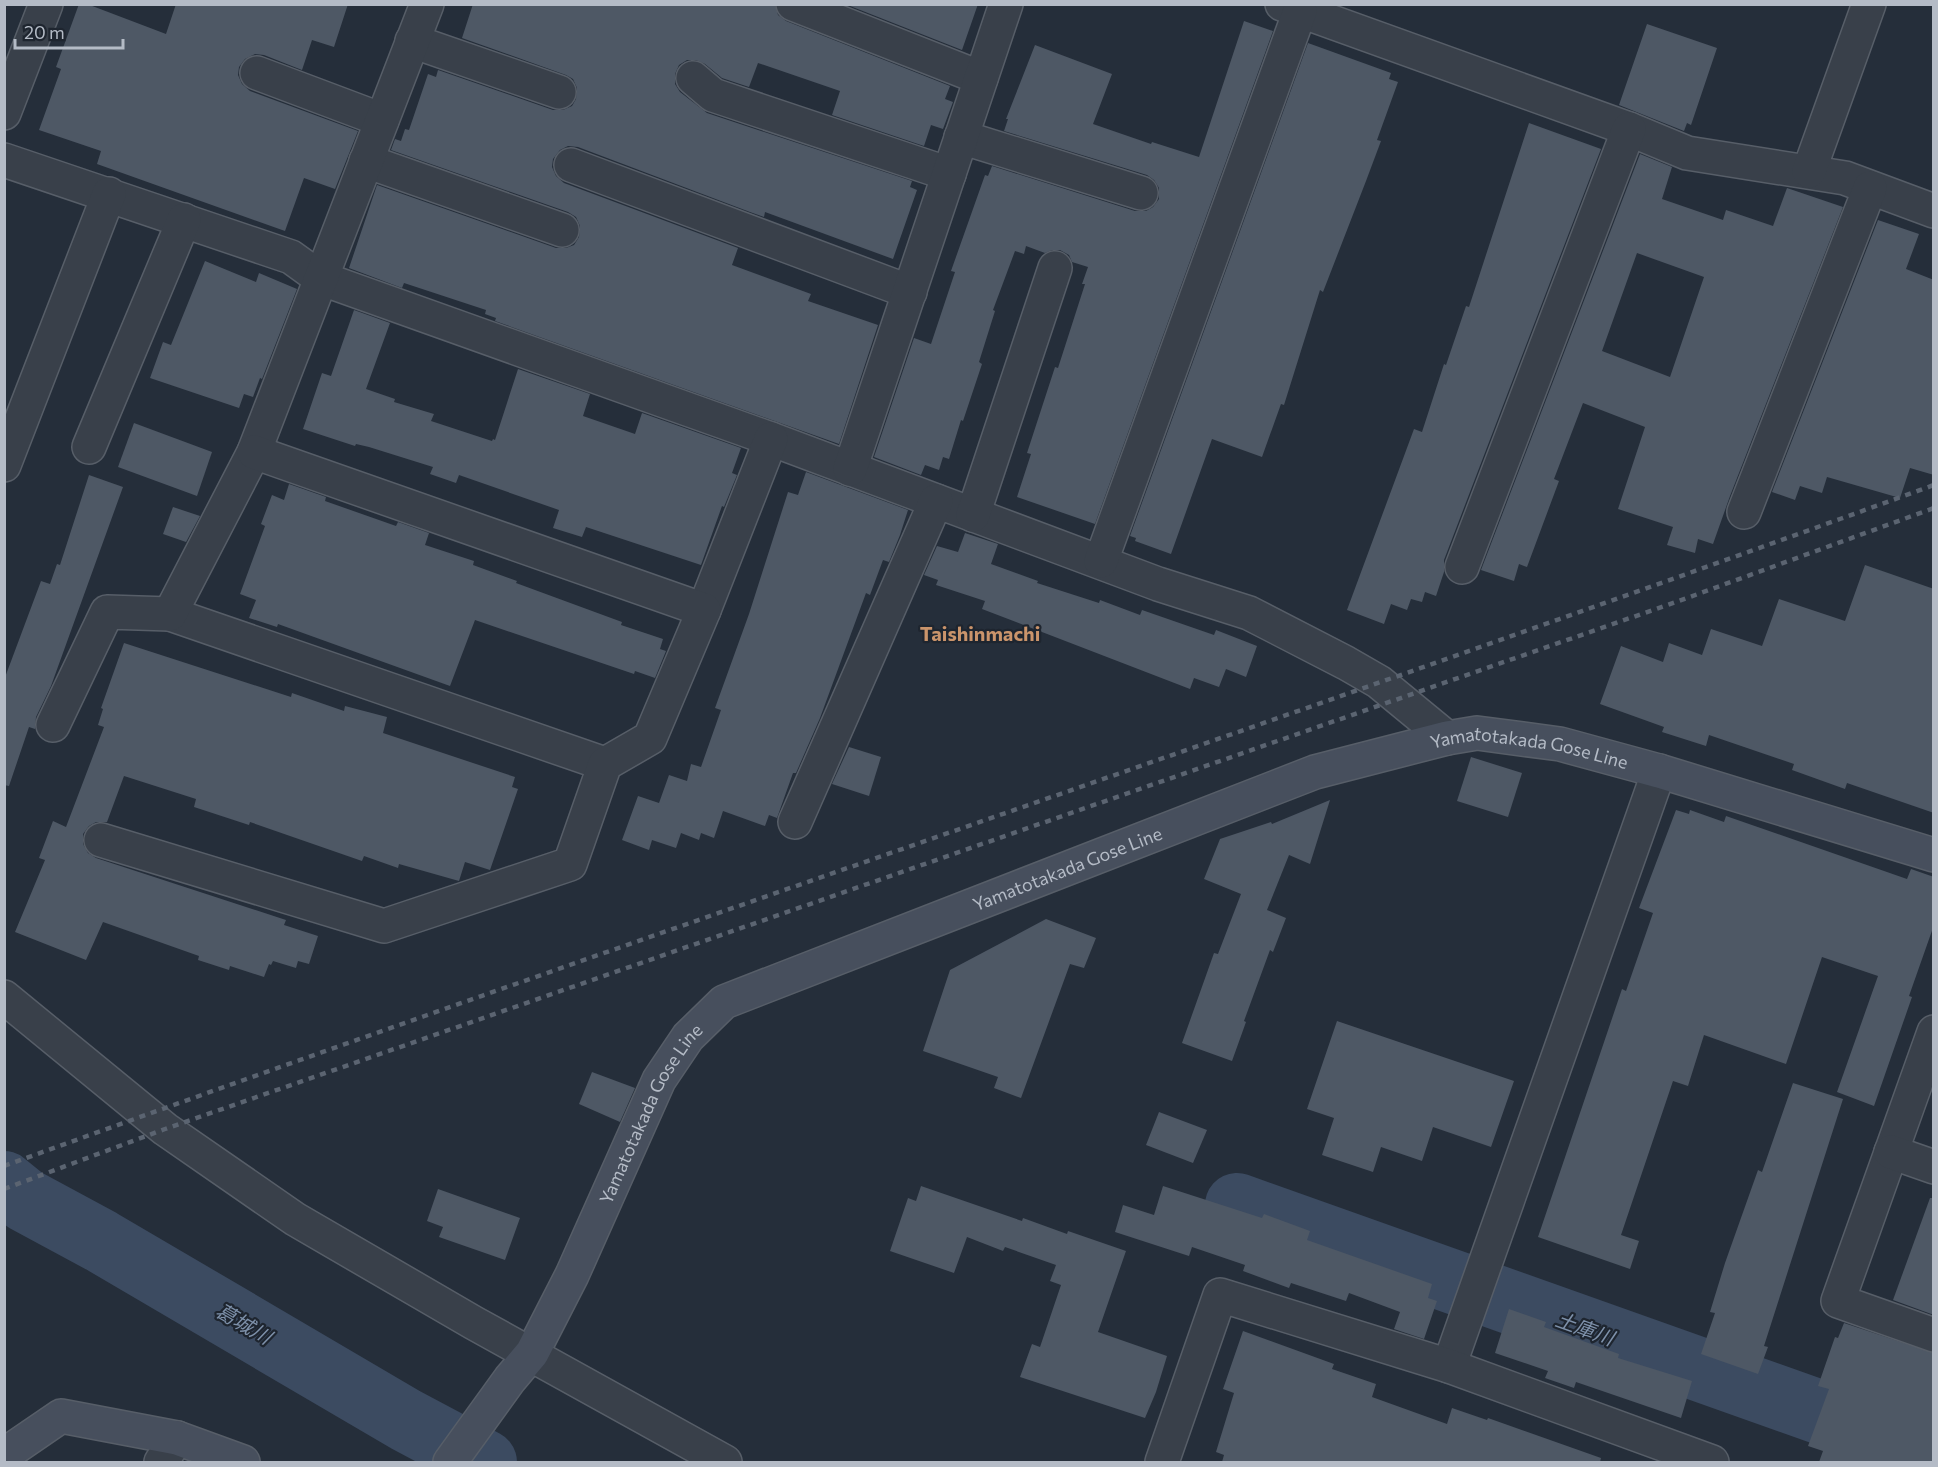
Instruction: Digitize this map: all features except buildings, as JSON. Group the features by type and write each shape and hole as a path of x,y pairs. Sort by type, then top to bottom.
{"main road":[{"name":"Yamatotakada Gose Line","path":"450,1462 510,1379 532,1353 572,1275 659,1080 688,1037 724,1002 1315,772 1448,738 1477,733 1560,744 1659,771 1934,855"},
{"path":"4,1455 61,1416 169,1450 243,1462"}],"street":[{"path":"4,113 46,4"},
{"path":"170,614 254,452 427,4"},
{"path":"792,4 981,78"},
{"path":"850,469 1005,4"},
{"path":"1809,171 1869,4"},
{"path":"1101,561 1291,8 1629,129 1687,153 1845,178 1934,211"},
{"path":"412,41 559,92"},
{"path":"257,73 382,120"},
{"path":"693,78 712,95 949,174"},
{"path":"1462,567 1629,129"},
{"path":"961,137 1141,193"},
{"path":"4,160 291,257 320,278 771,439 1158,584 1249,613 1379,682 1448,738"},
{"path":"366,161 562,230"},
{"path":"571,165 910,292"},
{"path":"1744,512 1870,188"},
{"path":"4,465 109,194"},
{"path":"89,447 184,220"},
{"path":"973,515 1055,268"},
{"path":"101,840 384,926 570,864 605,764 650,738 771,439"},
{"path":"254,452 704,609"},
{"path":"795,822 936,501"},
{"path":"53,725 107,612 170,614 605,764"},
{"path":"1449,1366 1659,771"},
{"path":"4,997 165,1129 295,1219 464,1317 725,1462"},
{"path":"1934,1032 1838,1301 1934,1335"},
{"path":"1891,1152 1934,1167"},
{"path":"1162,1462 1220,1295 1449,1366 1712,1462"}],"waterway":[{"name":"葛城川","path":"4,1183 25,1200 101,1241 406,1420 485,1462"},
{"name":"土庫川","path":"1237,1205 1904,1442"}],"railway":[{"path":"4,1166 486,994 1693,572 1934,485"},
{"path":"4,1189 165,1129 1676,602 1934,508"}],"district":[{"name":"Taishinmachi","path":"980,633"}]}
